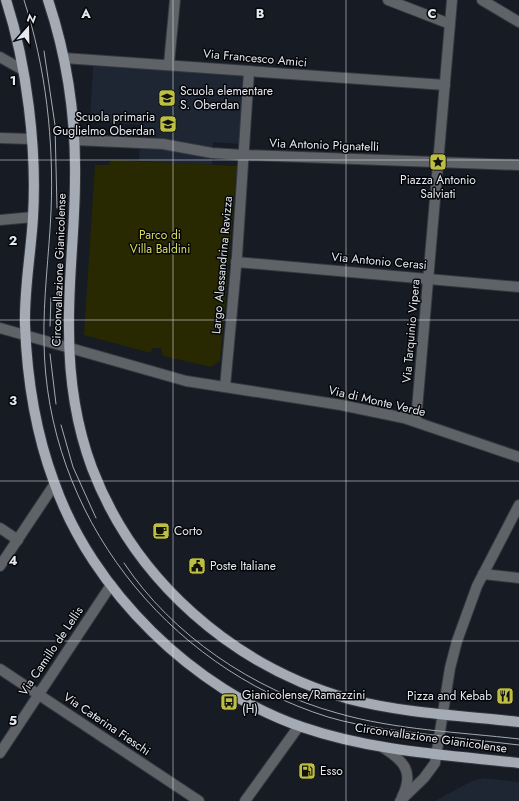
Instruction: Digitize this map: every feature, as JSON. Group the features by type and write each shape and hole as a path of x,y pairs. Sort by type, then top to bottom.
{"main road":[{"name":"Circonvallazione Gianicolense","path":"6,0 23,70 31,139 34,188 33,217 25,312 30,388 34,415 54,485 84,545 111,585 140,620 178,657 196,672 241,700 299,726 339,738 382,747 519,763"},
{"name":"Circonvallazione Gianicolense","path":"48,0 64,58 75,140 69,349 78,419 89,458 102,491 121,528 144,562 188,609 232,644 254,658 300,681 337,695 364,702 443,714 519,722"}],"street":[{"path":"169,64 175,0"},
{"path":"388,0 450,24"},
{"path":"452,0 439,162 519,165"},
{"path":"482,0 519,22"},
{"path":"0,57 23,70"},
{"name":"Via Francesco Amici","path":"64,58 169,64 445,85"},
{"name":"Largo Alessandrina Ravizza","path":"225,387 236,262 249,71"},
{"path":"0,138 31,139"},
{"path":"75,140 163,144 212,153 244,155"},
{"name":"Via Antonio Pignatelli","path":"244,155 439,162"},
{"name":"Via Tarquinio Vipera","path":"416,421 439,162"},
{"path":"0,220 33,217"},
{"name":"Via Antonio Cerasi","path":"236,262 519,287"},
{"path":"0,328 69,349 186,381 225,387"},
{"name":"Via di Monte Verde","path":"225,387 340,405 416,421 519,458"},
{"path":"0,566 54,485"},
{"path":"399,801 430,772 438,754 450,668 457,641 483,574 519,505"},
{"path":"0,528 18,540"},
{"path":"483,574 519,578"},
{"name":"Via Camillo de Lellis","path":"0,753 111,585"},
{"name":"Via Caterina Fieschi","path":"0,668 199,801"},
{"path":"245,801 299,726"},
{"path":"382,747 398,758 405,768 407,783 399,801"}],"shaded area":[{"name":"Scuola elementare S. Oberdan","path":"93,66 243,75 239,144 213,142 212,165 139,161 141,125 90,121"},
{"path":"484,778 519,782 519,801 435,801 472,781"}],"green space":[{"name":"Parco di Villa Baldini","path":"112,160 237,166 220,361 211,367 163,356 161,348 152,348 151,353 84,335 95,165 108,165"}],"tram line":[{"path":"24,0 38,52 50,132 52,185 44,326 44,342 50,405 66,466 92,523 126,575 167,621 215,661 269,693 328,717 370,727 519,745"},
{"path":"44,51 55,125 57,208"},
{"path":"50,326 51,298"},
{"path":"50,354 56,404"},
{"path":"61,425 73,467 96,518"},
{"path":"124,563 143,589 166,614 190,636 245,674 275,690 306,703 359,719 428,730 519,739"}],"place":[{"name":"Scuola elementare S. Oberdan","path":"167,98"},
{"name":"Scuola primaria Guglielmo Oberdan","path":"168,124"},
{"name":"Piazza Antonio Salviati","path":"438,162"},
{"name":"Corto","path":"161,531"},
{"name":"Poste Italiane","path":"197,566"},
{"name":"Pizza and Kebab","path":"505,696"},
{"name":"Gianicolense/Ramazzini (H)","path":"229,702"},
{"name":"Esso","path":"307,771"}]}
